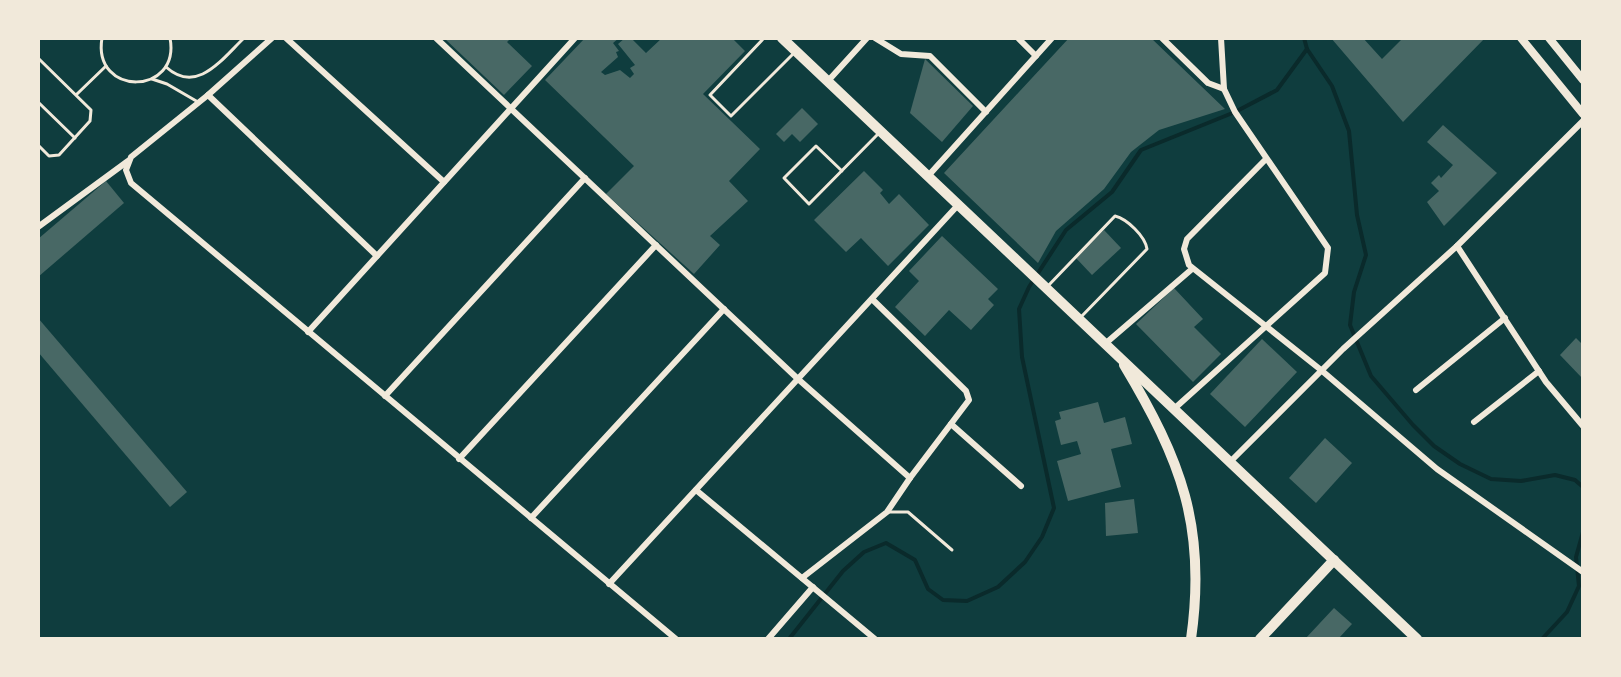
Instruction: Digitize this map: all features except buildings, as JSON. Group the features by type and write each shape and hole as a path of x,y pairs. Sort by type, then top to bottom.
{"highway":[{"path":"782,38 1417,639"},
{"path":"1116,353 1156,419 1182,483 1196,543 1197,599 1191,639"},
{"path":"1260,639 1334,560"}],"main road":[{"path":"1521,38 1583,114"},
{"path":"1549,38 1583,80"}],"street":[{"path":"38,227 128,161 272,38"},
{"path":"286,38 444,182"},
{"path":"436,38 798,379 910,478"},
{"path":"308,332 575,38"},
{"path":"828,81 867,38"},
{"path":"875,38 901,54 930,56 986,112"},
{"path":"1018,38 1036,56"},
{"path":"929,175 1052,38"},
{"path":"1162,38 1208,83 1224,89"},
{"path":"1175,408 1325,273 1328,260 1328,248 1235,112 1224,89 1221,38"},
{"path":"208,95 377,256"},
{"path":"1231,461 1321,370 1457,246 1583,121"},
{"path":"1266,159 1187,239 1184,255 1192,269 1321,370 1437,469 1583,572"},
{"path":"128,161 126,170 131,183 676,639"},
{"path":"385,396 585,178"},
{"path":"609,584 959,204"},
{"path":"459,459 656,245"},
{"path":"1457,246 1539,371 1583,426"},
{"path":"1106,343 1192,269"},
{"path":"802,578 887,512 969,400 966,391 872,299"},
{"path":"531,518 724,309"},
{"path":"1416,390 1505,318"},
{"path":"1474,422 1539,371"},
{"path":"951,424 1021,486"},
{"path":"696,490 875,639"},
{"path":"768,639 813,587"}],"lane":[{"path":"102,38 101,50 106,66 126,81 144,82 166,67 171,51 170,38"},
{"path":"166,67 182,77 203,76 244,38"},
{"path":"764,38 710,95 731,116 796,51"},
{"path":"38,58 91,110 90,121 59,155 49,156 38,145"},
{"path":"76,95 106,66"},
{"path":"152,79 199,102"},
{"path":"38,102 75,138"},
{"path":"842,171 816,146 784,178 809,204 842,171 882,130"},
{"path":"1044,284 1115,216 1121,217 1144,238 1147,249 1080,318"},
{"path":"887,512 908,512 952,550"}],"waterway":[{"path":"1304,38 1307,49 1332,86 1349,131 1357,215 1366,255 1354,292 1350,325 1371,376 1434,446 1460,464 1491,479 1521,481 1555,475 1575,480 1583,487"},
{"path":"789,639 843,571 864,552 886,543 915,560 928,589 943,600 967,601 998,587 1025,562 1042,537 1054,508 1022,357 1019,309 1029,287 1066,230 1112,192 1141,150 1235,112 1277,90 1307,49"},
{"path":"1542,639 1567,612 1579,586 1576,557 1583,532"}]}
